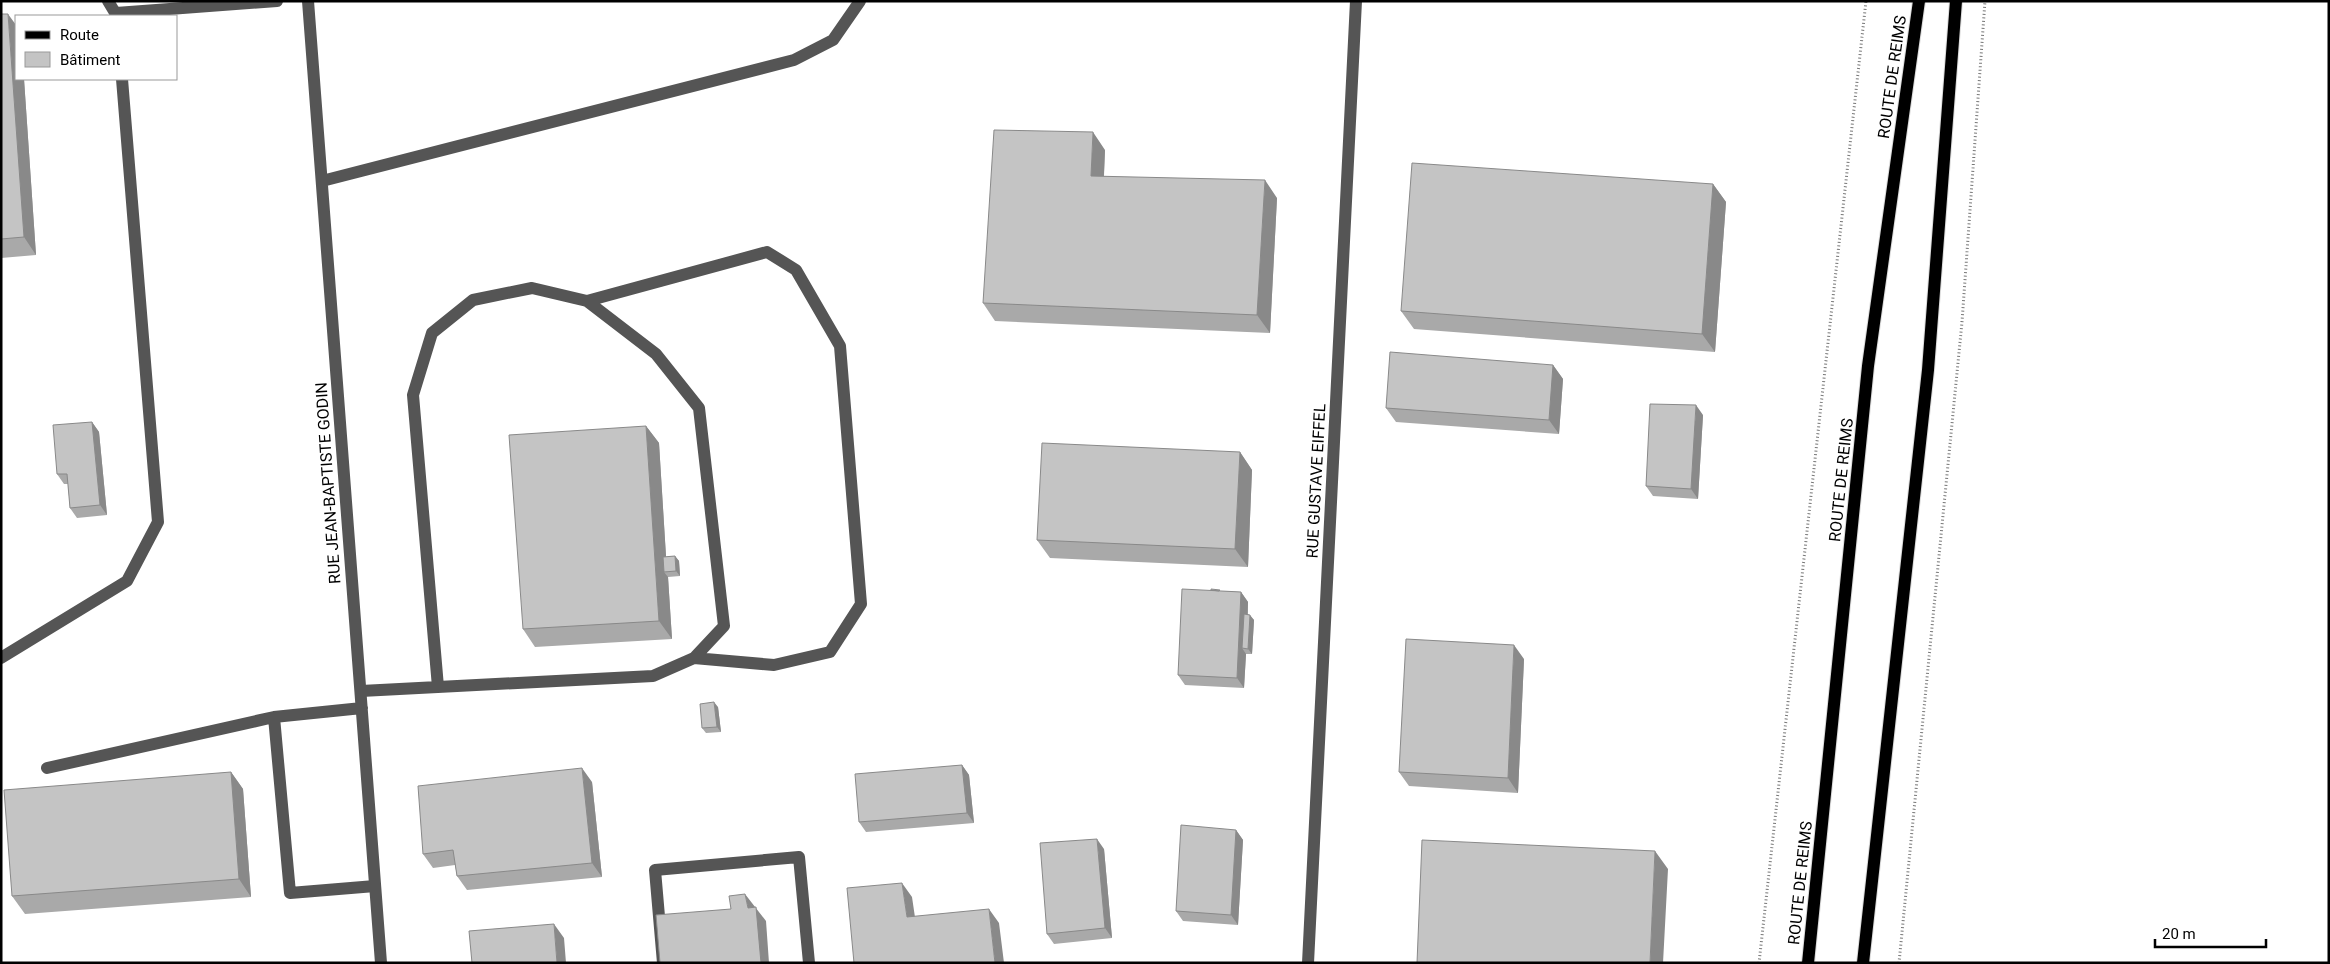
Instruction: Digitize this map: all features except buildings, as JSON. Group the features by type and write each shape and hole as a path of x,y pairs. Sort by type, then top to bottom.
{"main road":[{"name":"ROUTE DE REIMS","path":"1808,963 1868,366 1919,1"},
{"path":"1863,963 1928,370 1956,1"}],"street":[{"path":"108,1 117,14 277,1"},
{"name":"RUE JEAN-BAPTISTE GODIN","path":"308,1 381,963"},
{"path":"322,180 794,60 832,40 860,1"},
{"name":"RUE GUSTAVE EIFFEL","path":"1308,963 1356,1"},
{"path":"1,658 127,581 158,522 122,80"},
{"path":"587,301 766,252 796,270 840,346 861,604 830,652 774,665 694,658"},
{"path":"361,691 653,676 694,658 724,626 699,408 656,354 587,301 532,288 473,300 432,333 413,396 438,687"},
{"path":"47,768 274,717 362,708"},
{"path":"274,717 290,893 375,886"},
{"path":"663,963 655,870 799,857 809,963"}],"path":[{"path":"1759,963 1866,1"},
{"path":"1900,963 1962,322 1985,1"}]}
